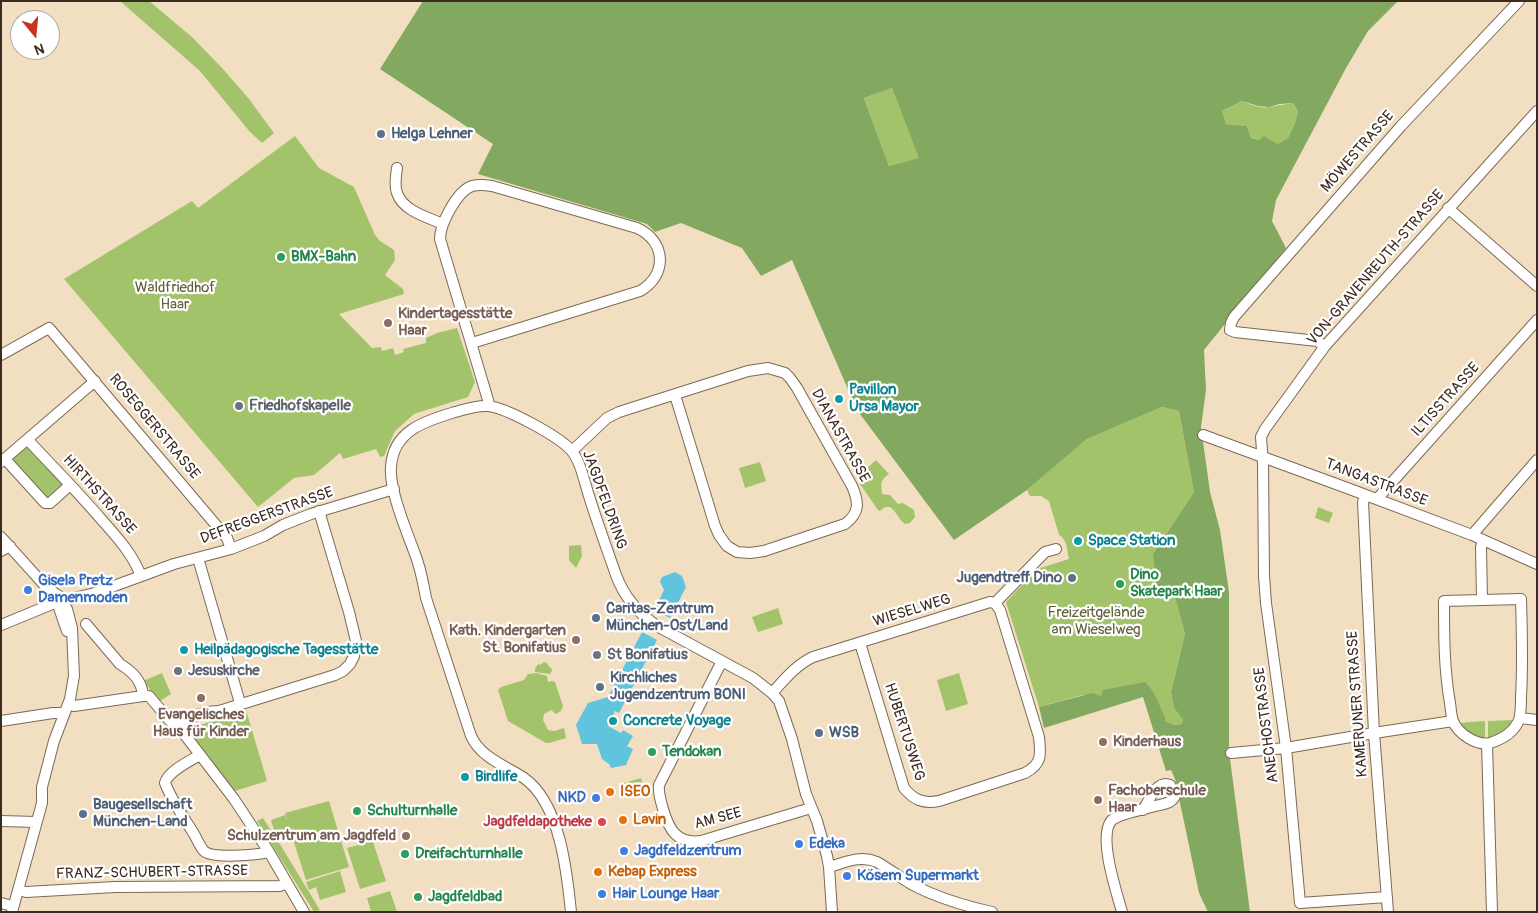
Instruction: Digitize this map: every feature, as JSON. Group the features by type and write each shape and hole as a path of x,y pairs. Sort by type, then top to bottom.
{"street":[{"name":"MÖWESTRASSE","path":"1325,346 1317,341 1235,332 1230,330 1231,323 1234,317 1401,126 1519,1"},
{"name":"VON-GRAVENREUTH-STRASSE","path":"1263,457 1261,437 1265,429 1325,346 1537,111"},
{"path":"397,168 397,192 403,202 420,215 443,224"},
{"path":"472,343 640,291 647,287 655,278 660,264 660,254 653,239 646,232 637,228 492,186 473,186 457,197 443,224 440,234 441,243 472,343 488,406"},
{"path":"1448,208 1537,286"},
{"name":"ILTISSTRASSE","path":"1377,500 1537,320"},
{"name":"ROSEGGERSTRASSE","path":"1,355 50,328 227,538 230,549"},
{"name":"DIANASTRASSE","path":"572,451 607,418 619,412 758,369 768,368 785,373 797,388 853,489 857,505 852,519 841,526 764,551 737,552 727,546 715,526 675,395"},
{"path":"70,485 50,503 45,503 3,460 95,381"},
{"name":"JAGDFELDRING","path":"571,912 566,864 553,820 544,799 526,779 484,753 471,736 429,607 424,580 406,532 391,476 396,447 407,432 426,422 474,406 504,409 562,442 572,451 581,470 616,575 626,596 639,612 657,626 753,678 779,701 795,749 804,787 817,821 829,867 832,912"},
{"name":"TANGASTRASSE","path":"1203,436 1472,535 1537,564"},
{"name":"HIRTHSTRASSE","path":"28,440 122,543 141,576"},
{"name":"ANECHOSTRASSE","path":"1263,457 1263,541 1266,603 1286,748 1300,903 1387,897"},
{"path":"1472,535 1537,460"},
{"name":"DEFREGGERSTRASSE","path":"1,625 35,612 62,606 174,564 230,549 319,511 394,489"},
{"name":"KAMERUNER STRASSE","path":"1366,495 1363,502 1374,733 1388,912"},
{"path":"178,726 197,714 219,711 335,675 350,664 354,656 356,641 353,626 319,511"},
{"path":"1,537 6,549 47,588 62,606 72,628 74,650 74,676 42,787 42,803 18,890 12,909 1,903"},
{"path":"1482,599 1481,547 1483,541"},
{"path":"995,603 1045,552 1056,549"},
{"path":"198,558 240,703"},
{"path":"1521,599 1523,660 1520,718 1508,735 1487,744 1475,741 1458,730 1453,721 1448,692 1445,664 1444,601 1521,599"},
{"name":"WIESELWEG","path":"772,693 795,668 813,657 990,602 995,603"},
{"name":"HUBERTUSWEG","path":"860,643 904,788 919,801 939,801 1025,774 1039,760 1039,737 1000,610 995,603"},
{"path":"86,624 120,664 142,684 143,696"},
{"name":"AM SEE","path":"722,661 659,785 658,793 668,826 682,840 695,842 811,808"},
{"path":"1,722 52,713 74,706 149,696 170,721 178,726 238,804 304,912"},
{"path":"1520,718 1537,720"},
{"path":"1230,753 1286,748 1453,721"},
{"path":"1487,744 1492,912"},
{"path":"200,755 171,774 165,784 204,851 220,855 269,852"},
{"path":"1122,912 1108,857 1106,839 1111,822 1116,818 1143,810"},
{"path":"1,821 36,822"},
{"path":"829,867 861,858 871,859 912,884 933,894 963,905 992,912"},
{"name":"FRANZ-SCHUBERT-STRASSE","path":"18,890 26,892 115,887 280,886 287,883"}],"green space":[{"path":"120,1 149,1 192,37 249,99 274,133 262,143 250,132 200,71"},
{"path":"423,1 1398,1 1368,31 1346,68 1276,200 1272,221 1286,248 1204,350 1206,390 1201,427 1210,492 1220,530 1229,592 1229,751 1250,912 1208,912 1199,893 1175,779 1171,770 1166,771 1143,697 1044,728 1039,707 1092,693 1101,696 1103,690 1145,682 1154,694 1165,717 1165,721 1174,725 1181,724 1183,720 1174,708 1171,692 1185,634 1175,597 1157,590 1153,554 1194,492 1179,411 1162,407 1087,439 1027,490 954,540 857,410 792,260 761,276 742,248 681,223 655,232 647,224 478,174 493,144 380,69","holes":["892,88 919,158 889,166 864,98","1242,101 1269,107 1293,103 1298,111 1288,138 1277,144 1264,136 1259,140 1251,138 1247,126 1226,124 1222,111"]},
{"path":"892,88 920,158 889,166 864,98"},
{"path":"1242,101 1262,107 1293,103 1298,111 1288,138 1277,144 1251,138 1247,126 1226,124 1222,111"},
{"name":"Waldfriedhof Haar","path":"295,136 319,168 354,187 375,235 380,241 394,250 395,260 385,275 403,289 404,294 339,314 372,348 381,347 382,351 393,348 395,355 404,352 403,349 426,343 426,338 437,333 457,328 475,382 468,397 414,414 395,431 384,456 380,457 376,449 343,459 340,453 314,475 294,478 258,507 64,279 192,201 198,208"},
{"name":"Freizeitgelände am Wieselweg","path":"1162,407 1179,411 1194,492 1153,554 1175,597 1185,634 1171,692 1174,708 1183,720 1181,724 1174,725 1165,721 1148,684 1101,696 1082,695 1039,707 1006,602 1037,569 1069,559 1064,539 1059,535 1049,501 1041,496 1030,496 1027,490 1087,439"},
{"path":"26,445 65,484 48,501 10,461"},
{"path":"876,460 889,474 882,482 882,494 890,495 898,504 903,503 914,510 915,517 910,523 905,524 890,507 878,510 860,484 866,469"},
{"path":"760,462 766,481 745,488 739,468"},
{"path":"1318,507 1333,513 1329,523 1315,518"},
{"path":"581,545 582,556 576,568 569,560 569,546"},
{"path":"778,608 783,624 758,632 752,617"},
{"path":"544,662 551,667 552,671 550,674 535,672 538,664 540,665"},
{"path":"162,673 171,694 160,701 143,681"},
{"path":"536,673 547,676 548,682 555,682 563,706 561,711 556,714 551,710 544,714 543,720 548,730 554,731 564,728 566,738 546,743 508,721 498,690 501,687 524,680 528,674"},
{"path":"959,673 968,704 946,711 937,680"},
{"path":"246,710 267,781 235,791 190,735 189,730"},
{"path":"1514,720 1501,735 1488,739 1488,721"},
{"path":"1484,721 1485,739 1470,734 1459,723"},
{"path":"641,778 643,786 641,791 629,794 624,783"},
{"path":"329,801 349,867 306,880 292,836 278,841 320,910 314,912 257,821 263,818 277,840 271,820 285,815 287,820 285,813"},
{"path":"370,833 386,881 360,889 347,848 365,843 363,835"},
{"path":"340,871 346,892 320,900 316,887 309,890 306,882"},
{"path":"390,891 397,912 371,912 367,898"}],"water":[{"path":"675,572 682,576 686,587 670,618 654,610 664,590 660,582 662,577"},
{"path":"642,632 657,640 619,713 615,711 608,726 621,733 623,730 633,736 627,746 633,749 626,765 611,768 602,759 597,744 582,744 576,725 588,703 608,697"}],"place":[{"name":"Helga Lehner","path":"381,134"},
{"name":"BMX-Bahn","path":"281,257"},
{"name":"Kindertagesstätte Haar","path":"388,323"},
{"name":"Pavillon Ursa Mayor","path":"839,399"},
{"name":"Friedhofskapelle","path":"239,406"},
{"name":"Space Station","path":"1078,541"},
{"name":"Jugendtreff Dino","path":"1072,578"},
{"name":"Dino Skatepark Haar","path":"1120,584"},
{"name":"Gisela Pretz Damenmoden","path":"28,590"},
{"name":"Caritas-Zentrum München-Ost/Land","path":"596,618"},
{"name":"Kath. Kindergarten St. Bonifatius","path":"576,640"},
{"name":"Heilpädagogische Tagesstätte","path":"184,650"},
{"name":"St Bonifatius","path":"597,655"},
{"name":"Jesuskirche","path":"178,671"},
{"name":"Kirchliches Jugendzentrum BONI","path":"600,687"},
{"name":"Evangelisches Haus für Kinder","path":"201,698"},
{"name":"Concrete Voyage","path":"613,721"},
{"name":"WSB","path":"819,733"},
{"name":"Kinderhaus","path":"1103,742"},
{"name":"Tendokan","path":"652,752"},
{"name":"Birdlife","path":"465,777"},
{"name":"ISEO","path":"610,792"},
{"name":"NKD","path":"596,798"},
{"name":"Fachoberschule Haar","path":"1098,800"},
{"name":"Schulturnhalle","path":"357,811"},
{"name":"Baugesellschaft München-Land","path":"83,814"},
{"name":"Lavin","path":"623,820"},
{"name":"Jagdfeldapotheke","path":"602,822"},
{"name":"Schulzentrum am Jagdfeld","path":"406,836"},
{"name":"Edeka","path":"799,844"},
{"name":"Jagdfeldzentrum","path":"624,851"},
{"name":"Dreifachturnhalle","path":"405,854"},
{"name":"Kebap Express","path":"598,872"},
{"name":"Kösem Supermarkt","path":"847,876"},
{"name":"Hair Lounge Haar","path":"602,894"},
{"name":"Jagdfeldbad","path":"418,897"}]}
